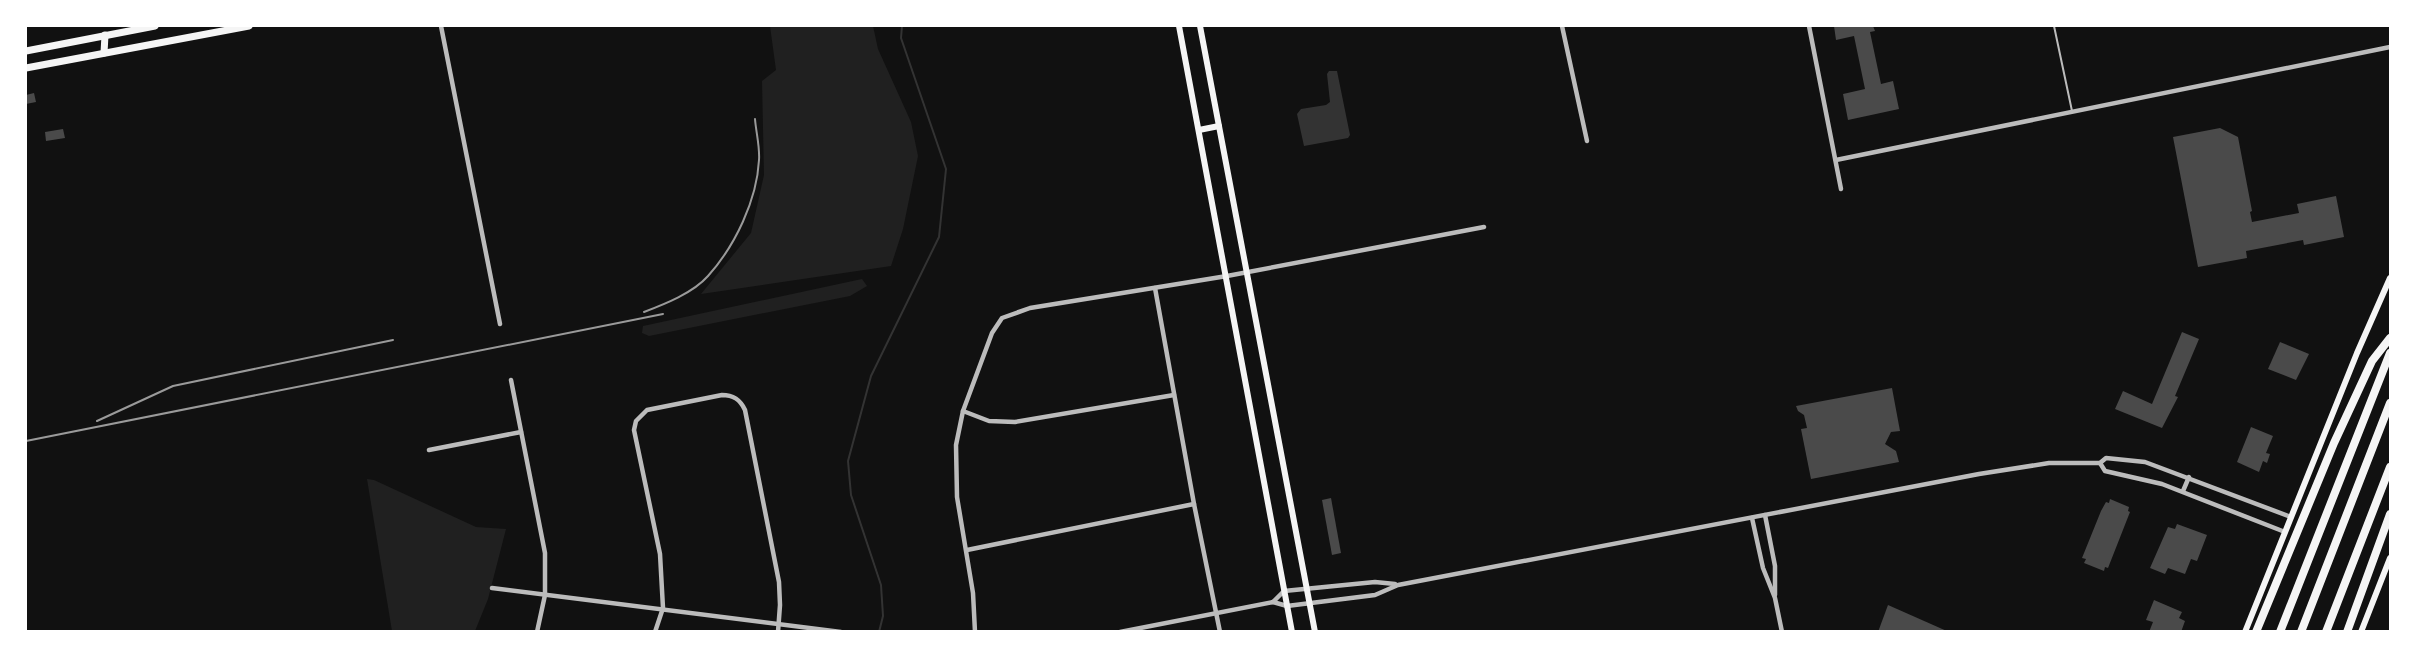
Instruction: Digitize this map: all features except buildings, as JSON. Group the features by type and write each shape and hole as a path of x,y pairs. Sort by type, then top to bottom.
{"highway":[{"path":"2256,632 2334,442 2372,361 2391,338"},
{"path":"2280,632 2391,353"},
{"path":"2301,632 2391,403"},
{"path":"2326,632 2391,467"},
{"path":"2347,632 2391,514"}],"main road":[{"path":"26,51 155,26"},
{"path":"26,68 249,26"},
{"path":"1179,26 1292,632"},
{"path":"1200,26 1315,632"},
{"path":"104,53 105,35"},
{"path":"1199,130 1219,126"},
{"path":"2245,632 2356,353 2391,278"},
{"path":"2361,632 2391,558"}],"street":[{"path":"441,26 500,324"},
{"path":"1563,26 1587,141"},
{"path":"1809,26 1841,189"},
{"path":"1836,160 2391,47"},
{"path":"975,632 973,593 957,497 956,445 963,411 1002,318 1030,308 1247,273 1484,227"},
{"path":"1155,288 1220,632"},
{"path":"511,380 545,553 545,596 537,632"},
{"path":"655,632 663,608 660,554 634,430 636,422 647,410 686,401 731,395 742,404 745,410 779,582 780,624 778,632"},
{"path":"963,411 989,421 1015,422 1174,395"},
{"path":"429,450 522,432"},
{"path":"1120,632 1273,602 1287,606 1375,595 1398,585 1979,474 2049,463 2100,463 2106,458 2145,462 2291,516"},
{"path":"2100,463 2105,471 2183,491 2285,532"},
{"path":"2183,491 2189,477"},
{"path":"967,550 1194,504"},
{"path":"1765,515 1775,566 1775,597"},
{"path":"1752,518 1763,568 1775,597 1782,632"},
{"path":"1273,602 1284,591 1375,582 1398,585"},
{"path":"492,588 842,632"}],"lane":[{"path":"2054,26 2072,112"}],"shaded area":[{"path":"770,26 873,26 878,49 911,122 918,156 903,229 891,266 701,294 751,233 764,175 762,81 776,70"},
{"path":"1329,71 1337,71 1350,135 1348,138 1304,146 1297,114 1301,109 1326,105 1330,102 1327,74"},
{"path":"862,279 867,286 850,296 649,336 642,333 643,326"},
{"path":"367,479 374,480 476,527 506,529 488,599 475,631 392,631"}],"waterway":[{"path":"879,632 883,616 881,585 851,495 848,461 871,376 939,237 946,169 901,38 902,26"}],"railway":[{"path":"644,312 695,288 708,276 727,251 743,222 754,191 759,155 755,119"},
{"path":"26,441 663,314"},
{"path":"97,421 173,386 393,340"}]}
